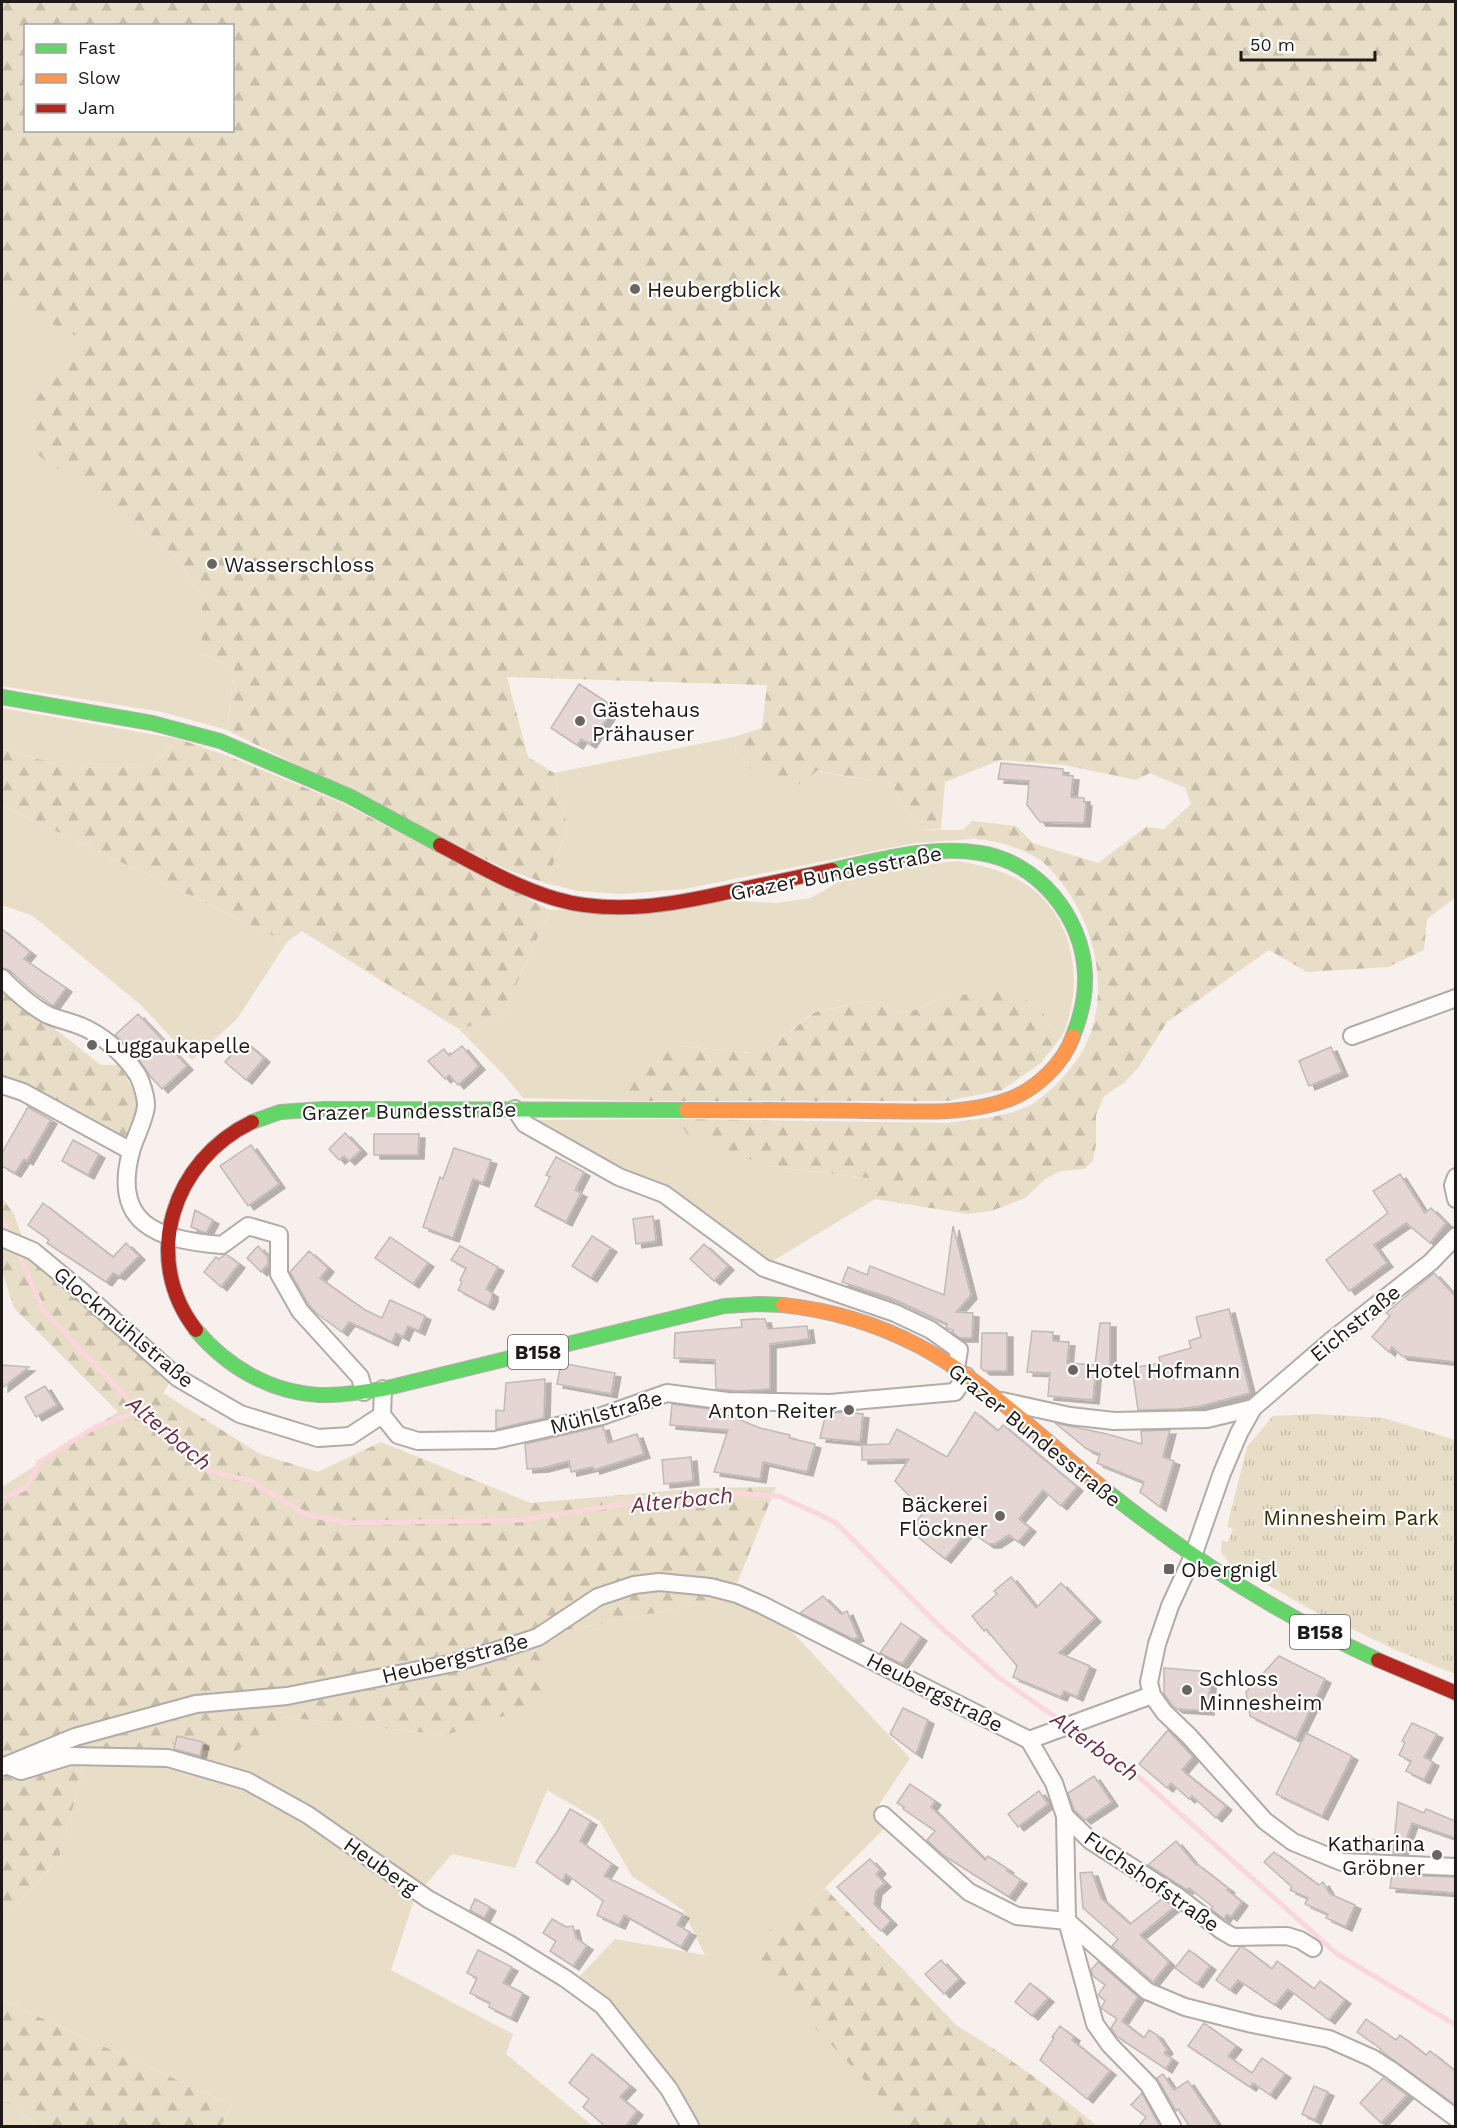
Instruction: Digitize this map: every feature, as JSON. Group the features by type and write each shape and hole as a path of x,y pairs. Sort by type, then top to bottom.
{"main road":[{"name":"Grazer Bundesstraße","path":"2,697 152,723 220,741 348,796 515,885 558,900 579,904 601,907 638,907 678,903 909,854 948,850 979,852 1004,859 1031,873 1055,895 1074,925 1084,958 1086,995 1077,1033 1062,1060 1042,1079 1017,1096 973,1108 901,1111 315,1109 271,1115 238,1130 206,1154 185,1182 171,1214 168,1236 166,1254 173,1286 188,1319 210,1347 240,1370 274,1385 298,1392 329,1396 383,1389 724,1306 769,1304 834,1314 902,1338 961,1372 1116,1500 1193,1556"},
{"name":"B158","path":"1193,1556 1246,1590 1323,1633 1455,1693"}],"street":[{"path":"2,978 47,1014 91,1031 118,1051 138,1076 146,1105 131,1151 126,1192 131,1207 140,1220 156,1232 189,1243 222,1245 248,1226 279,1235 279,1274 300,1311 360,1377 364,1392"},
{"path":"1352,1036 1455,998"},
{"path":"2,1084 23,1092 131,1151"},
{"path":"515,1109 525,1124 619,1177 664,1194 764,1268 895,1312 931,1330 959,1350 961,1372"},
{"path":"1455,1176 1453,1185 1455,1199"},
{"name":"Eichstraße","path":"1193,1556 1222,1473 1252,1408 1332,1340 1431,1262 1455,1236"},
{"name":"Glockmühlstraße","path":"2,1238 33,1251 178,1377 240,1414 318,1438 350,1436 382,1415"},
{"name":"Mühlstraße","path":"382,1415 398,1435 418,1441 495,1440 602,1416 667,1394 727,1401 830,1403 955,1392 961,1372"},
{"path":"382,1415 383,1389"},
{"name":"Eichstraße","path":"997,1400 1070,1416 1114,1422 1205,1420 1252,1408"},
{"path":"1193,1556 1170,1606 1157,1644 1149,1682 1152,1695 1164,1712 1189,1736 1264,1821 1293,1842 1342,1862 1455,1867"},
{"name":"Heubergstraße","path":"3,1764 75,1737 196,1704 297,1694 449,1664 489,1653 538,1637 606,1593 634,1584 659,1582 710,1587 737,1594 1029,1740 1152,1695"},
{"path":"1029,1740 1054,1782 1065,1816 1067,1921 1095,2024 1110,2045 1149,2085 1172,2127"},
{"name":"Heuberg","path":"3,1764 21,1771 70,1756 168,1758 247,1781 308,1815 428,1899 511,1945 566,1979 603,2006 669,2089 690,2127"},
{"path":"883,1815 969,1892 1017,1916 1067,1921 1147,1991 1185,2007 1329,2039 1372,2058 1455,2118"},
{"name":"Fuchshofstraße","path":"1065,1816 1091,1841 1177,1896 1233,1937 1287,1936 1300,1940 1313,1948"}],"green space":[{"path":"2,2 1455,2 1456,897 1427,919 1424,950 1388,967 1307,972 1269,950 1167,1022 1138,1068 1125,1082 1104,1096 1096,1115 1096,1144 1093,1161 1084,1169 1060,1171 1044,1180 1025,1198 991,1211 968,1214 875,1199 875,1179 768,1166 687,1134 678,1119 948,1123 1002,1115 1032,1104 1056,1084 1075,1062 1092,1029 1097,1005 1098,980 1095,955 1078,908 1065,887 1049,868 1026,852 1001,843 977,839 963,830 972,821 1016,826 1033,843 1098,863 1146,827 1164,829 1191,804 1185,788 1150,773 1136,780 1064,765 1000,760 945,782 941,829 919,830 891,784 817,771 785,794 737,758 734,737 762,728 767,685 507,677 528,757 554,773 568,830 545,883 505,869 227,730 234,667 202,654 202,597 177,558 122,514 38,455 30,426 36,399 80,338 2,298"},
{"path":"2,298 81,338 36,399 122,514 177,558 202,597 202,654 234,667 227,730 162,712 2,686"},
{"path":"2,708 179,739 151,767 71,768 2,749"},
{"path":"734,737 737,758 891,784 919,830 963,830 973,839 915,843 684,889 622,894 578,891 545,883 568,830 554,773"},
{"path":"179,739 228,756 340,802 550,910 501,1018 459,1029 302,931 287,942 2,805 2,749 71,768 151,767"},
{"path":"2,805 287,942 237,1019 192,1060 142,1006 33,916 2,905"},
{"path":"958,861 989,868 1018,879 1049,905 1060,922 1068,940 1074,979 1069,1018 1062,1036 1053,1031 1039,1006 948,996 905,1014 870,1001 814,1012 761,1054 680,1046 637,1101 523,1098 459,1029 501,1018 550,910 736,901 777,903 811,898 849,876 884,869"},
{"path":"2,987 101,1065 120,1065 138,1100 130,1141 24,1086 2,1078"},
{"path":"1007,991 1039,1006 1053,1031 1062,1036 1041,1063 1002,1090 947,1101 637,1101 626,1087 645,1056 680,1046 761,1054 815,1012 870,1001 905,1014 948,996"},
{"path":"678,1119 768,1166 875,1179 875,1199 771,1262 533,1120"},
{"path":"2,1198 14,1214 27,1251 172,1379 163,1393 260,1454 318,1472 381,1442 531,1503 702,1488 776,1487 731,1598 557,1632 546,1639 543,1703 445,1735 284,1717 228,1757 149,1738 142,1770 85,1763 59,1858 2,1921 2,1487 118,1412 14,1308 2,1271"},
{"name":"Minnesheim Park","path":"1316,1414 1384,1418 1455,1440 1455,1674 1396,1650 1312,1610 1230,1564 1221,1552 1222,1540 1228,1542 1233,1529 1227,1527 1247,1447 1273,1416"},
{"path":"731,1598 782,1621 910,1758 873,1814 887,1826 825,1888 757,1941 900,2118 912,2126 693,2126 576,1980 615,1939 705,1955 683,1910 632,1876 600,1821 547,1790 515,1868 452,1854 415,1897 391,1970 513,2034 506,2054 593,2126 221,2126 232,2105 2,2000 2,1921 59,1858 85,1763 149,1738 228,1756 284,1717 445,1735 546,1639 557,1632"},
{"path":"825,1888 956,2025 1028,2073 1097,2126 912,2126 900,2118 767,1976 756,1941"},
{"path":"2,2000 232,2105 221,2126 38,2126 2,2099"},
{"path":"2,2099 38,2126 2,2126"}],"building":[{"name":"Gästehaus Prähauser","path":"579,684 605,701 601,708 610,714 590,744 581,739 577,745 551,728"},
{"path":"1001,763 1063,769 1063,775 1073,776 1071,797 1084,798 1086,802 1084,823 1040,822 1027,805 1029,781 998,779"},
{"path":"2,929 30,952 24,959 66,988 53,1006 9,970 2,968"},
{"path":"138,1014 187,1066 162,1089 135,1054 115,1035"},
{"path":"244,1041 264,1058 246,1080 225,1062"},
{"path":"462,1046 479,1066 458,1085 449,1075 445,1079 428,1061 444,1049 449,1056"},
{"path":"1331,1047 1342,1072 1309,1086 1299,1061"},
{"path":"28,1107 51,1120 27,1161 24,1159 15,1173 2,1166 2,1153"},
{"path":"345,1133 361,1150 349,1161 344,1156 339,1160 329,1149"},
{"path":"374,1134 419,1134 418,1155 374,1155"},
{"path":"73,1140 99,1154 88,1175 62,1161"},
{"path":"251,1145 279,1184 248,1206 220,1166"},
{"path":"454,1148 491,1160 483,1183 473,1179 453,1238 423,1227 440,1177 443,1179"},
{"path":"556,1157 584,1172 575,1190 581,1193 566,1222 535,1206 550,1177 546,1175"},
{"path":"1400,1174 1425,1213 1431,1208 1446,1223 1430,1243 1406,1223 1374,1245 1387,1263 1349,1291 1326,1260 1388,1213 1373,1191"},
{"path":"43,1203 113,1257 126,1243 139,1256 119,1276 113,1273 106,1282 47,1243 49,1240 28,1225"},
{"path":"195,1210 213,1220 206,1233 191,1227"},
{"path":"653,1216 656,1241 636,1244 633,1219"},
{"path":"953,1226 971,1295 956,1312 973,1313 972,1338 960,1338 953,1333 953,1330 946,1328 947,1324 891,1298 842,1282 848,1267 867,1275 870,1266 944,1295"},
{"path":"592,1236 611,1248 591,1278 572,1266"},
{"path":"390,1237 428,1263 413,1284 375,1258"},
{"path":"704,1244 728,1266 714,1281 690,1259"},
{"path":"258,1246 268,1257 268,1264 261,1272 247,1258"},
{"path":"460,1246 498,1267 486,1289 492,1293 488,1306 458,1290 466,1268 451,1260"},
{"path":"309,1251 328,1268 320,1278 365,1310 382,1318 390,1300 425,1316 419,1331 408,1326 403,1337 396,1333 392,1342 349,1322 342,1332 309,1305 290,1272"},
{"path":"226,1254 239,1264 221,1287 204,1272 216,1257 219,1259"},
{"path":"1434,1273 1455,1296 1455,1362 1402,1356 1392,1347 1389,1352 1372,1337 1390,1316 1386,1313"},
{"path":"1229,1309 1250,1393 1201,1406 1138,1410 1132,1368 1160,1363 1159,1357 1191,1348 1189,1341 1201,1337 1196,1317"},
{"path":"765,1319 768,1329 807,1326 809,1339 770,1344 770,1389 740,1391 716,1389 715,1360 674,1358 675,1333 742,1327 741,1320"},
{"path":"1100,1323 1110,1323 1110,1367 1096,1367 1093,1400 1048,1396 1050,1373 1027,1372 1032,1331 1053,1332 1053,1341 1069,1342 1067,1363 1095,1365"},
{"path":"982,1333 1007,1333 1007,1371 984,1371 981,1368"},
{"path":"561,1363 615,1373 611,1394 557,1384"},
{"path":"2,1365 29,1367 2,1388"},
{"path":"545,1379 544,1418 496,1429 496,1410 504,1411 506,1383"},
{"path":"45,1386 57,1405 36,1417 25,1397"},
{"path":"672,1404 716,1410 760,1428 790,1435 789,1438 815,1444 807,1472 763,1462 760,1479 714,1472 728,1430 670,1425"},
{"path":"975,1412 998,1431 1003,1425 1077,1487 1061,1506 1043,1490 1019,1519 1030,1528 1018,1542 1009,1535 995,1544 988,1544 969,1530 945,1559 909,1530 924,1512 895,1481 909,1459 862,1460 862,1445 889,1444 897,1429 947,1457"},
{"path":"826,1413 863,1414 860,1442 820,1438"},
{"path":"1055,1423 1142,1444 1141,1431 1170,1430 1163,1457 1174,1461 1160,1507 1140,1492 1144,1482 1097,1463 1100,1454 1087,1449"},
{"path":"603,1426 608,1443 637,1434 644,1454 594,1470 593,1467 571,1472 569,1461 543,1468 527,1469 525,1444"},
{"path":"691,1457 693,1481 664,1484 662,1460"},
{"path":"1011,1577 1036,1608 1061,1583 1095,1618 1059,1653 1090,1666 1077,1697 1064,1691 1061,1697 1013,1677 1017,1666 972,1616 997,1594 994,1591"},
{"path":"823,1596 841,1614 847,1611 858,1637 853,1639 800,1613"},
{"path":"901,1623 921,1637 902,1664 880,1653"},
{"path":"1279,1656 1325,1679 1296,1739 1250,1716 1246,1692"},
{"name":"Schloss Minnesheim","path":"1164,1668 1211,1672 1208,1711 1177,1709 1172,1705 1164,1694"},
{"path":"903,1708 928,1720 916,1754 890,1734"},
{"path":"1412,1723 1437,1734 1424,1757 1433,1762 1424,1780 1406,1771 1411,1761 1399,1755 1405,1743 1402,1741"},
{"path":"1168,1730 1193,1757 1182,1770 1226,1806 1216,1818 1192,1796 1189,1799 1171,1783 1167,1788 1139,1764"},
{"path":"1306,1733 1352,1756 1322,1816 1276,1794"},
{"path":"177,1736 203,1742 200,1756 174,1749"},
{"path":"1094,1776 1112,1802 1085,1820 1074,1810 1068,1793"},
{"path":"910,1784 935,1801 931,1807 985,1860 988,1856 1021,1880 1009,1897 943,1855 927,1840 935,1831 897,1803"},
{"path":"1039,1791 1048,1804 1018,1827 1008,1814"},
{"path":"1398,1802 1424,1813 1426,1809 1455,1821 1455,1838 1412,1823 1401,1854 1393,1854"},
{"path":"570,1809 591,1821 580,1841 612,1864 604,1876 683,1914 677,1925 690,1932 681,1947 624,1915 619,1925 597,1915 603,1901 566,1874 562,1881 536,1862"},
{"path":"1360,1836 1374,1840 1370,1853 1356,1852"},
{"path":"1176,1841 1196,1865 1229,1889 1227,1890 1242,1902 1231,1917 1227,1914 1224,1919 1189,1888 1187,1890 1148,1865"},
{"path":"1274,1852 1319,1885 1323,1882 1330,1894 1355,1905 1346,1927 1326,1918 1328,1914 1305,1904 1308,1898 1290,1890 1292,1887 1264,1862"},
{"path":"870,1859 880,1870 876,1874 885,1883 876,1891 874,1904 891,1921 881,1931 837,1887"},
{"path":"1092,1872 1101,1898 1130,1924 1162,1899 1174,1907 1140,1935 1169,1962 1153,1982 1112,1946 1118,1939 1083,1908 1080,1873"},
{"path":"1392,1875 1455,1877 1455,1893 1390,1888"},
{"path":"475,1899 490,1907 484,1918 470,1910"},
{"path":"552,1919 566,1927 573,1926 576,1938 587,1946 573,1966 550,1951 556,1941 543,1933"},
{"path":"1240,1947 1272,1969 1277,1961 1314,1989 1320,1981 1345,2000 1329,2020 1288,1989 1275,2005 1238,1980 1230,1990 1216,1980"},
{"path":"478,1950 512,1967 503,1983 523,1993 511,2018 489,2007 490,2003 470,1993 477,1978 467,1973"},
{"path":"1189,1950 1210,1966 1197,1984 1175,1968"},
{"path":"941,1960 959,1979 944,1994 925,1974"},
{"path":"1098,1962 1138,1997 1122,2021 1144,2038 1149,2030 1157,2035 1167,2050 1164,2053 1172,2059 1166,2069 1116,2036 1111,2028 1117,2019 1101,2008 1105,2001 1098,1995 1105,1985 1093,1976 1091,1970"},
{"path":"1030,1983 1048,1998 1032,2016 1015,2002"},
{"path":"1366,2019 1396,2040 1400,2035 1426,2055 1430,2051 1455,2071 1455,2105 1357,2032"},
{"path":"1204,2023 1236,2046 1228,2056 1252,2073 1262,2058 1285,2074 1270,2095 1253,2083 1250,2087 1188,2046"},
{"path":"1060,2026 1074,2037 1072,2040 1110,2071 1087,2099 1040,2060"},
{"path":"592,2054 630,2086 620,2097 637,2111 625,2127 606,2127 583,2107 589,2099 569,2083"},
{"path":"1163,2074 1174,2090 1188,2081 1219,2127 1190,2127 1178,2109 1176,2111 1157,2078"},
{"path":"1383,2078 1407,2095 1381,2123 1360,2103"},
{"path":"1314,2086 1328,2092 1315,2120 1302,2114"},
{"path":"1142,2093 1159,2125 1157,2127 1138,2127 1146,2117 1131,2105"}],"waterway":[{"name":"Alterbach","path":"2,1219 12,1239"},
{"name":"Alterbach","path":"17,1250 43,1310 139,1411 212,1472 251,1481 305,1514 348,1523 520,1520 664,1498 730,1493 779,1496 835,1522 937,1624 998,1677 1064,1723"},
{"path":"2,1498 26,1488 39,1462 97,1426 139,1411"},
{"name":"Alterbach","path":"1072,1728 1132,1771 1337,1954 1456,2025"}],"traffic: fast":[{"path":"2,697 152,723 220,741 349,796 440,845"},
{"path":"832,870 924,852 962,851 1001,858 1038,880 1066,913 1082,953 1085,990 1081,1013 1073,1036"},
{"path":"252,1122 280,1112 324,1109 686,1110"},
{"path":"196,1330 221,1355 267,1383 301,1393 335,1395 383,1389 724,1306 783,1305"},
{"path":"1104,1489 1169,1538 1236,1583 1305,1624 1378,1660"}],"traffic: slow":[{"path":"686,1110 920,1112 975,1108 1010,1099 1030,1089 1056,1065 1073,1036"},
{"path":"783,1305 818,1310 853,1319 887,1331 944,1360 991,1394 1104,1489"}],"traffic: jam":[{"path":"440,845 497,875 541,894 578,904 600,907 667,904 832,870"},
{"path":"196,1330 179,1302 170,1272 168,1243 173,1213 185,1186 202,1160 225,1139 252,1122"},
{"path":"1378,1660 1456,1693"}],"place":[{"name":"Heubergblick","path":"635,289"},
{"name":"Wasserschloss","path":"212,564"},
{"name":"Gästehaus Prähauser","path":"580,721"},
{"name":"Luggaukapelle","path":"92,1045"},
{"name":"Hotel Hofmann","path":"1073,1370"},
{"name":"Anton Reiter","path":"849,1410"},
{"name":"Bäckerei Flöckner","path":"1000,1516"},
{"name":"Obergnigl","path":"1169,1569"},
{"name":"Schloss Minnesheim","path":"1187,1690"},
{"name":"Katharina Gröbner","path":"1437,1855"}]}
